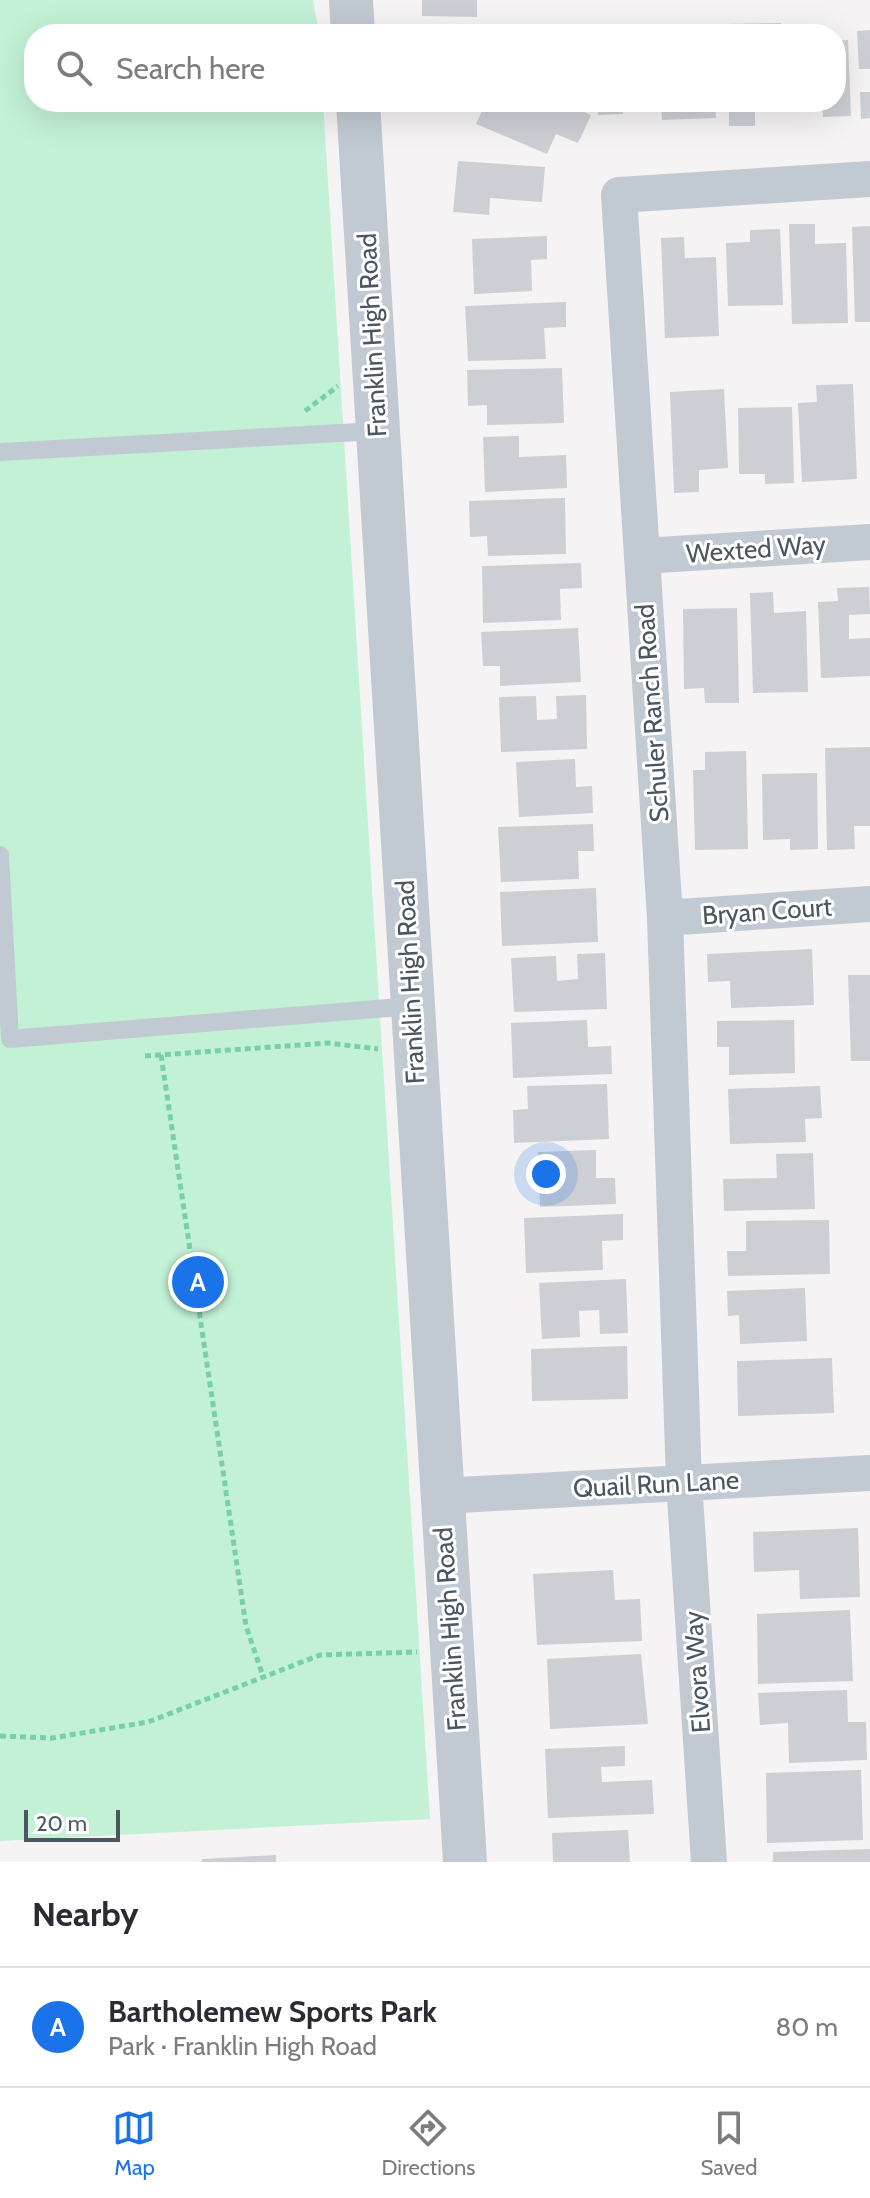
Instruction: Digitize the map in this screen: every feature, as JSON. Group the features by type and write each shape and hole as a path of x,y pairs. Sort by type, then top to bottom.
{"street":[{"path":"351,0 352,24"},
{"name":"Franklin High Road","path":"359,112 465,1862"},
{"name":"Schuler Ranch Road","path":"684,1482 665,918 619,195 870,179"},
{"name":"Wexted Way","path":"642,556 870,542"},
{"name":"Bryan Court","path":"665,918 870,904"},
{"name":"Quail Run Lane","path":"441,1496 870,1473"},
{"name":"Elvora Way","path":"684,1482 709,1862"}],"lane":[{"path":"0,452 377,431"},
{"path":"0,855 10,1039 412,1006"}],"path":[{"path":"132,1057 328,1043 415,1053"},
{"path":"161,1055 246,1626 264,1679"},
{"path":"0,1736 52,1738 148,1722 320,1655 451,1652"}],"green space":[{"path":"0,0 313,0 317,24 24,24 24,112 324,112 430,1819 0,1841"}],"building":[{"path":"422,0 477,0 477,17 422,16"},
{"path":"870,30 870,69 859,69 857,31"},
{"path":"846,40 851,116 823,117 823,112 846,112"},
{"path":"860,92 870,92 870,118 861,119"},
{"path":"481,112 584,112 591,115 578,143 556,134 547,154 476,124"},
{"path":"598,112 623,112 623,114 598,115"},
{"path":"662,112 716,112 716,118 662,120"},
{"path":"729,112 755,112 755,126 729,126"},
{"path":"458,161 545,167 542,202 490,198 489,215 453,212"},
{"path":"789,224 815,224 815,244 846,243 848,323 792,324"},
{"path":"870,226 870,322 855,322 852,227"},
{"path":"780,229 783,305 728,306 726,243 750,242 750,230"},
{"path":"547,236 547,259 531,260 532,291 474,294 472,239"},
{"path":"684,237 685,258 716,257 719,336 665,338 661,238"},
{"path":"566,302 566,327 544,328 546,359 468,361 465,306"},
{"path":"562,368 564,423 487,425 487,405 468,406 467,370"},
{"path":"853,384 857,479 802,482 798,403 817,402 816,385"},
{"path":"724,389 728,468 699,470 699,492 674,493 670,392"},
{"path":"792,407 794,483 765,484 765,474 739,474 738,408"},
{"path":"519,436 519,457 566,455 567,488 485,492 483,437"},
{"path":"565,498 566,554 488,556 487,536 470,537 469,501"},
{"path":"581,563 582,588 560,589 561,620 483,623 482,566"},
{"path":"869,587 870,614 849,615 849,639 870,638 870,676 821,678 818,602 838,601 837,588"},
{"path":"773,592 774,613 806,611 808,692 753,693 750,593"},
{"path":"737,608 739,703 705,703 704,688 684,689 683,609"},
{"path":"578,628 581,682 500,686 500,666 483,666 481,632"},
{"path":"586,695 587,749 501,752 499,697 536,696 537,720 557,719 556,696"},
{"path":"870,747 870,826 854,826 855,849 827,850 825,748"},
{"path":"746,751 748,849 695,850 693,770 705,770 705,752"},
{"path":"575,759 576,787 592,786 593,813 519,817 516,762"},
{"path":"817,773 818,849 790,850 790,839 763,840 762,774"},
{"path":"593,824 594,851 578,851 579,879 501,882 498,827"},
{"path":"596,888 598,942 502,946 500,892"},
{"path":"812,949 814,1005 731,1008 730,981 708,982 707,954"},
{"path":"605,953 607,1009 514,1012 511,958 556,956 557,981 578,979 577,954"},
{"path":"848,975 870,975 870,1061 851,1061"},
{"path":"587,1020 588,1047 611,1046 612,1074 513,1078 511,1023"},
{"path":"794,1020 795,1073 729,1075 729,1047 717,1047 717,1021"},
{"path":"607,1084 609,1139 514,1143 513,1110 528,1109 527,1086"},
{"path":"820,1086 822,1118 805,1119 806,1142 730,1144 728,1089"},
{"path":"596,1150 596,1178 615,1178 616,1204 540,1207 538,1152"},
{"path":"813,1153 815,1209 724,1211 723,1179 777,1178 776,1154"},
{"path":"623,1214 623,1240 602,1241 603,1270 526,1273 524,1218"},
{"path":"829,1220 830,1274 728,1276 727,1251 746,1251 746,1221"},
{"path":"626,1279 628,1333 600,1334 599,1310 579,1311 580,1337 542,1339 539,1283"},
{"path":"805,1288 807,1341 740,1344 739,1315 728,1316 727,1291"},
{"path":"627,1346 628,1399 532,1401 531,1349"},
{"path":"832,1358 834,1413 738,1416 737,1361"},
{"path":"858,1528 860,1597 800,1599 799,1570 754,1572 753,1532"},
{"path":"613,1570 615,1600 640,1599 642,1641 537,1645 533,1574"},
{"path":"850,1610 853,1681 758,1684 757,1614"},
{"path":"641,1654 648,1724 550,1729 547,1659"},
{"path":"847,1690 848,1722 866,1722 867,1760 789,1763 788,1723 760,1725 758,1693"},
{"path":"625,1746 625,1766 601,1767 602,1782 652,1780 654,1814 548,1818 545,1749"},
{"path":"861,1770 863,1840 767,1843 766,1773"},
{"path":"628,1830 630,1862 553,1862 552,1833"},
{"path":"870,1849 870,1862 773,1862 773,1852"},
{"path":"276,1855 276,1862 202,1862 202,1859"}],"place":[{"name":"Bartholemew Sports Park","path":"198,1282"}]}
